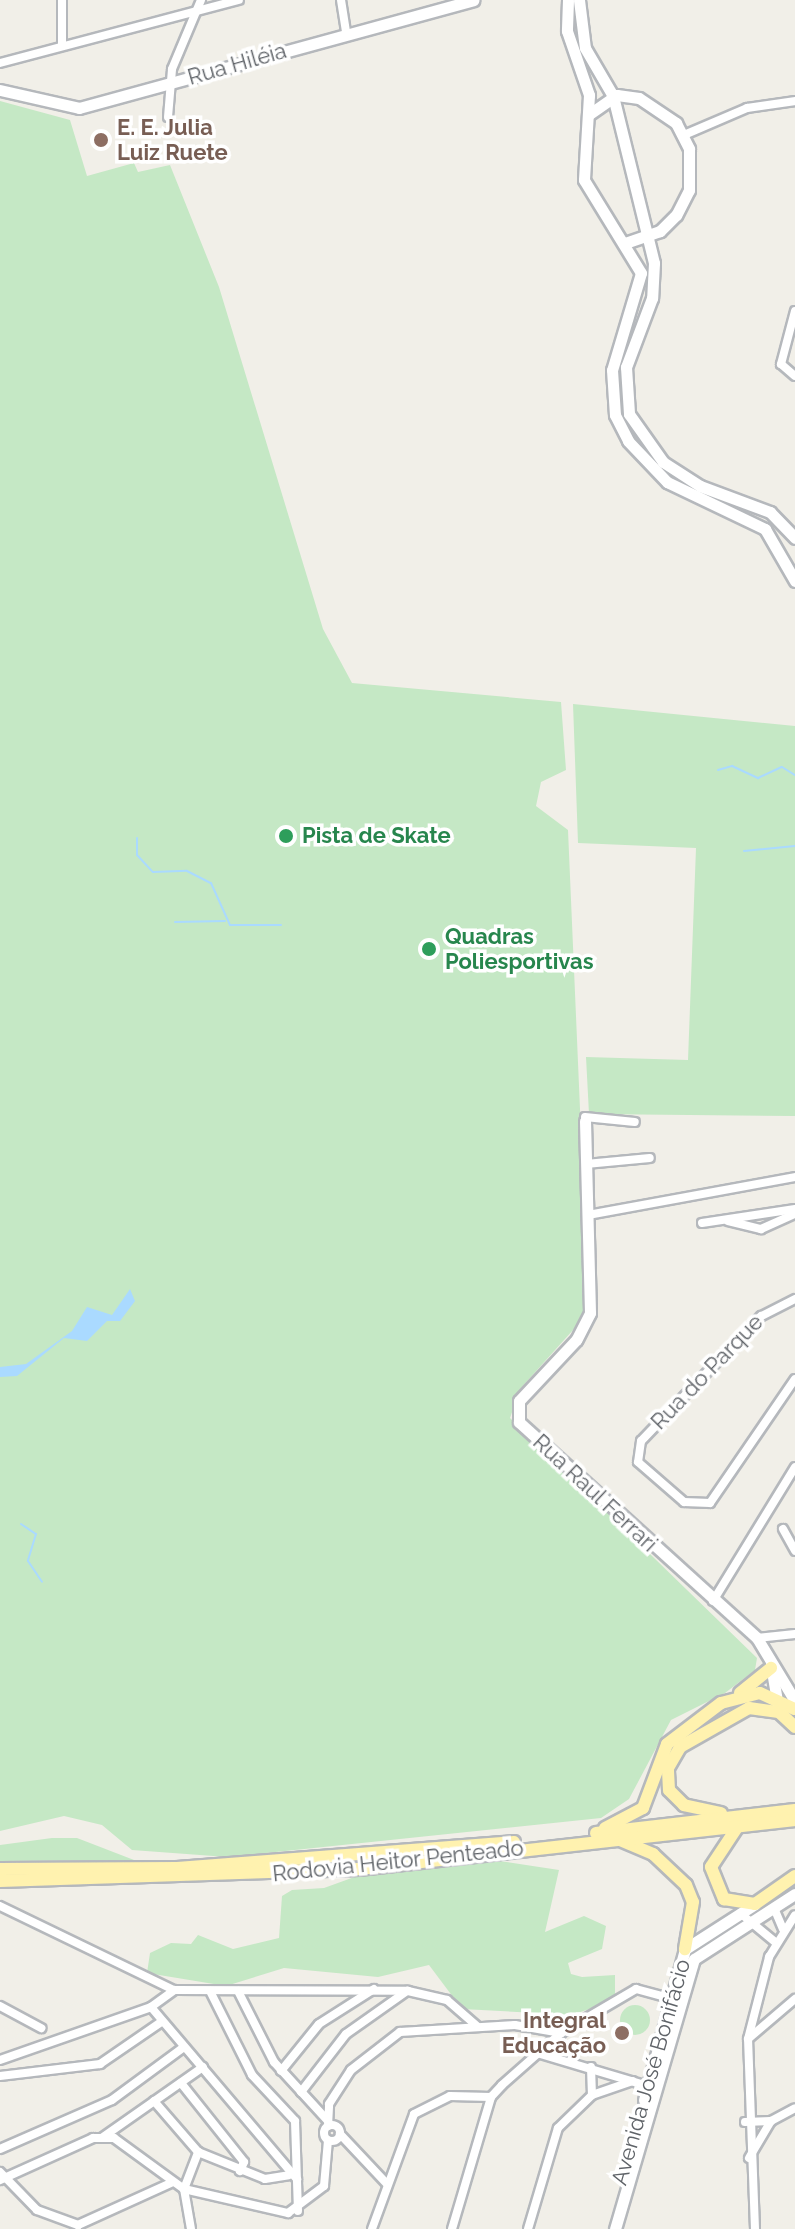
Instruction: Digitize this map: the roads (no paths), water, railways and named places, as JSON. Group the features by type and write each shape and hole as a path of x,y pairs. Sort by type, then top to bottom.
{"main road":[{"name":"Rua Hiléia","path":"0,90 79,108 473,0"},
{"path":"568,0 567,31 588,89 588,115 581,147 586,190 625,243 641,273 611,379 622,431 680,491 765,529 795,581"},
{"path":"579,0 588,58 613,96 648,236 653,291 625,376 635,427 685,478 770,512 795,538"},
{"path":"588,115 613,96 654,104 684,135 689,190 676,215 648,236 625,243"},
{"name":"Rua Raul Ferrari","path":"585,1119 590,1313 576,1340 519,1401 519,1422 757,1638 795,1701"},
{"path":"771,1664 779,1712"},
{"path":"592,1834 643,1808 667,1744 771,1664"},
{"path":"732,1697 776,1696 795,1709"},
{"path":"795,1727 779,1712 749,1708 724,1718 680,1747 668,1768 669,1790 684,1805 741,1820 714,1856 711,1880 724,1899 755,1904 795,1876"},
{"name":"Rodovia Heitor Penteado","path":"0,1881 359,1869 617,1839 795,1810"},
{"name":"Rodovia Heitor Penteado","path":"0,1869 293,1862 741,1820 795,1820"},
{"path":"617,1839 653,1854 686,1885 693,1902 685,1949"},
{"name":"Avenida José Bonifácio","path":"615,2229 694,1959 795,1894"},
{"name":"Avenida José Bonifácio","path":"607,2229 685,1949 755,1904"}],"street":[{"path":"62,0 62,46"},
{"path":"168,117 168,84 201,0"},
{"path":"0,63 218,2 239,0"},
{"path":"341,0 346,33"},
{"path":"178,15 189,29"},
{"path":"175,64 188,78"},
{"path":"684,135 747,108 795,101"},
{"path":"795,311 781,364 795,376"},
{"path":"585,1119 635,1122"},
{"path":"586,1164 650,1158"},
{"path":"588,1215 795,1177"},
{"path":"724,1220 761,1229 795,1212"},
{"path":"702,1223 795,1212"},
{"name":"Rua do Parque","path":"795,1299 761,1316 641,1441 638,1462 684,1502 710,1503 795,1379"},
{"path":"713,1601 795,1467"},
{"path":"783,1529 795,1551"},
{"path":"757,1638 795,1634"},
{"path":"1,1904 174,1990 408,1991 447,2000 477,2026"},
{"path":"774,1908 783,1929"},
{"path":"740,1913 748,1925 775,1942"},
{"path":"755,2229 745,2122 748,2039 769,1957 783,1929 795,1915"},
{"path":"281,2071 319,2024 375,1989"},
{"path":"452,2229 491,2097 561,2033 636,1989 670,1998"},
{"path":"0,2060 151,2007 174,1990"},
{"path":"210,1991 252,2075 295,2121 293,2177 298,2211"},
{"path":"103,2137 136,2149 184,2189 265,2211 298,2211 324,2186 335,2138 329,2124 281,2071 238,1991"},
{"path":"301,2092 346,2034 408,1991"},
{"path":"748,2039 795,1999"},
{"path":"0,2006 41,2028"},
{"path":"151,2007 293,2177"},
{"path":"0,2076 100,2064 161,2022"},
{"path":"386,2183 355,2149 335,2138 329,2124 351,2070 389,2038 412,2029 477,2026 561,2033"},
{"path":"0,2149 112,2100 184,2047"},
{"path":"537,2053 648,2086"},
{"path":"173,2182 78,2225 50,2219 2,2177 103,2137 203,2067"},
{"path":"591,2067 597,2081 592,2095"},
{"path":"528,2229 558,2128 592,2095 633,2081"},
{"path":"181,2083 244,2162 240,2171"},
{"path":"372,2229 386,2183 414,2114 450,2096 491,2097"},
{"path":"154,2101 198,2152 265,2179 293,2177"},
{"path":"745,2122 771,2121 795,2108"},
{"path":"749,2158 771,2121"},
{"path":"191,2229 184,2189 198,2152"}],"water":[{"path":"130,1289 135,1301 120,1321 107,1321 87,1341 64,1338 17,1376 0,1377 0,1367 26,1364 72,1331 87,1307 112,1315"}],"waterway":[{"path":"718,770 732,766 758,778 782,767 795,775"},
{"path":"137,838 137,855 153,872 187,871 211,883 230,925 281,925"},
{"path":"744,851 795,846"},
{"path":"175,922 225,921"},
{"path":"21,1524 36,1534 28,1561 42,1582"}],"place":[{"name":"E. E. Julia Luiz Ruete","path":"101,140"},
{"name":"Pista de Skate","path":"286,836"},
{"name":"Quadras Poliesportivas","path":"429,949"},
{"name":"Integral Educação","path":"622,2033"}]}
